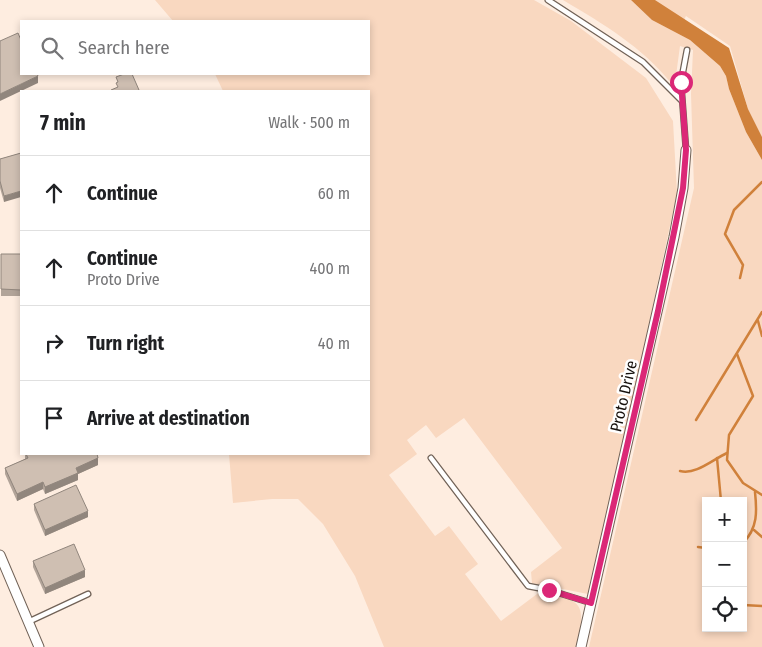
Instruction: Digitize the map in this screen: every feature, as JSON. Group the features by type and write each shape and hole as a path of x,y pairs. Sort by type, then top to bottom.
{"street":[{"name":"Proto Drive","path":"581,647 670,256 683,188 686,150"},
{"path":"0,555 38,647"}],"lane":[{"path":"548,0 643,62 681,100"},
{"path":"686,150 681,100 683,66 687,50"},
{"path":"431,458 528,586 549,590 591,603"},
{"path":"28,622 88,594"}],"shaded area":[{"path":"155,0 534,0 571,21 646,78 673,121 677,193 592,590 588,594 532,583 531,572 562,548 464,418 436,438 426,425 407,440 417,454 389,475 435,536 449,526 478,564 465,574 501,621 541,591 567,598 579,607 581,613 578,647 384,647 355,576 323,524 298,499 272,499 233,503 229,455 370,455 370,90 223,90 215,75 370,75 370,20 172,20"},
{"path":"563,0 631,0 652,20 690,40 720,66 726,76 729,89 746,132 762,160 762,647 589,647 694,188 691,94 693,50 680,46 675,83 672,84 648,58 608,28"},
{"path":"631,0 655,0 729,48 748,109 762,137 762,160 746,132 729,89 726,76 720,66 690,40 652,20"},
{"path":"655,0 762,0 762,137 748,109 730,46 686,16 684,20"}],"building":[{"path":"18,33 20,38 20,75 38,76 0,94 0,41"},
{"path":"132,75 139,90 111,90 118,87 116,77"},
{"path":"20,153 20,191 4,196 0,181 0,159"},
{"path":"1,254 20,254 20,290 1,289"},
{"path":"26,455 97,455 98,458 76,468 78,473 45,487 43,482 17,494 5,468 28,458"},
{"path":"76,485 88,511 45,530 34,504"},
{"path":"74,544 85,570 45,588 33,561"}],"waterway":[{"path":"740,278 743,265 725,234 734,210 762,182"},
{"path":"696,420 762,312"},
{"path":"758,321 762,336"},
{"path":"737,354 753,396 729,435 727,460 743,483 762,495"},
{"path":"680,471 686,472 698,469 727,453"},
{"path":"717,458 721,497"},
{"path":"744,542 754,525 756,513 755,492"},
{"path":"754,530 762,537"},
{"path":"698,547 702,548"},
{"path":"747,605 762,606"}],"route":[{"path":"549,590 591,603 596,586 618,479 658,311 683,188 686,138 681,100 681,82"}]}
